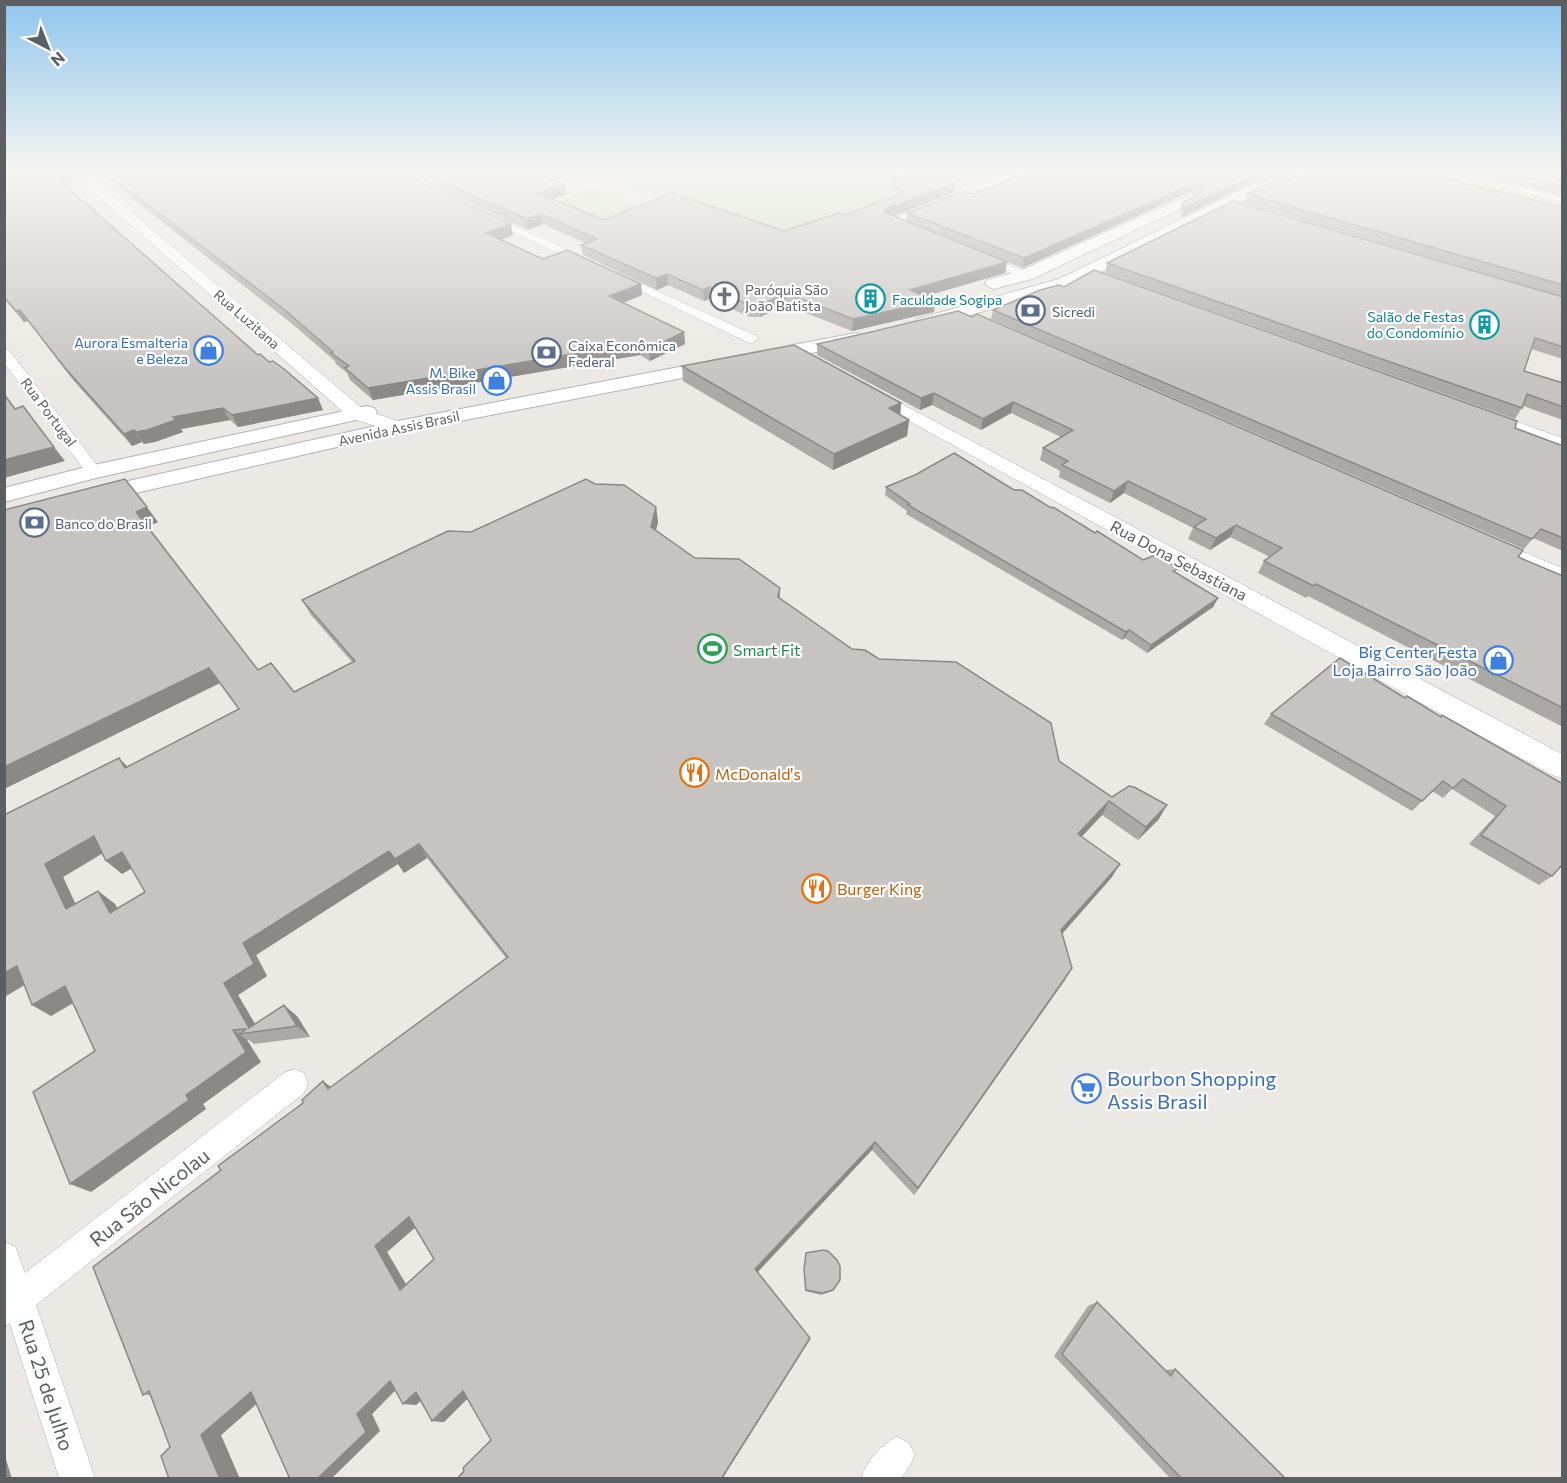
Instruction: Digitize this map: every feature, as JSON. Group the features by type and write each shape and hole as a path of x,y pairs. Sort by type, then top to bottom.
{"main road":[{"path":"974,289 1026,275 1099,241"},
{"path":"907,327 1046,290 1150,241"},
{"name":"Avenida Assis Brasil","path":"70,501 399,416 796,352 873,335"},
{"path":"721,345 758,338"},
{"name":"Avenida Assis Brasil","path":"4,495 94,472 357,414 399,416"}],"street":[{"name":"Rua Luzitana","path":"157,241 357,414"},
{"path":"540,241 758,338"},
{"path":"963,250 1026,275"},
{"path":"1088,272 1111,280"},
{"path":"963,312 989,324"},
{"path":"796,352 819,365"},
{"name":"Rua Portugal","path":"4,353 94,472"},
{"name":"Rua Dona Sebastiana","path":"851,382 1563,767"},
{"path":"1472,410 1563,442"},
{"path":"1476,537 1563,575"},
{"name":"Rua São Nicolau","path":"12,1305 294,1083"},
{"name":"Rua 25 de Julho","path":"4,1257 12,1305 77,1479"}],"building":[{"path":"4,241 129,241 258,355 260,354 269,362 273,361 318,398 232,415 223,408 173,417 176,420 147,430 136,432 134,430 124,434 65,368 20,310 16,311 4,297"},
{"path":"195,241 504,241 543,259 567,250 641,284 609,296 684,332 649,349 639,343 368,388 345,368 349,366 331,353 333,352 285,310"},
{"path":"591,241 956,241 1007,262 910,290 935,301 853,319 786,293 760,305 749,305 709,287 703,290 667,274 656,278 581,245"},
{"path":"980,241 1062,241 1024,258"},
{"path":"1151,241 1371,241 1563,297 1563,347 1535,338 1524,371 1563,383 1563,407 1527,394 1522,408 1107,263"},
{"path":"1411,241 1563,241 1563,285"},
{"path":"1094,270 1517,421 1515,428 1563,446 1563,538 1541,529 1532,539 993,310 1040,290 1059,285 1064,287"},
{"path":"958,311 972,317 977,314 1523,550 1518,557 1563,576 1563,708 1316,584 1314,586 1264,561 1282,548 1236,525 1216,538 1194,527 1206,519 1128,481 1114,491 1062,465 1068,461 1043,448 1073,430 1013,402 983,419 934,393 921,398 817,344"},
{"path":"794,345 901,403 889,408 909,420 834,454 682,366"},
{"path":"4,394 15,409 23,406 54,447 4,460"},
{"path":"954,453 1014,490 1022,490 1095,533 1097,531 1143,560 1155,555 1179,568 1173,571 1218,598 1151,645 1129,630 1126,632 908,505 910,504 886,487 915,475"},
{"path":"125,479 147,507 136,512 258,670 271,663 294,692 355,661 302,600 448,531 471,532 586,479 595,484 624,485 656,507 651,527 695,558 739,559 780,588 778,597 852,649 865,650 879,659 956,662 1051,723 1059,761 1112,797 1129,786 1167,805 1146,827 1109,801 1078,834 1120,864 1061,930 1072,968 918,1188 875,1142 755,1269 810,1338 721,1479 457,1479 464,1471 463,1468 491,1440 463,1391 432,1421 416,1392 403,1404 390,1381 357,1414 366,1432 317,1479 290,1479 251,1392 201,1435 220,1479 169,1479 161,1456 170,1447 149,1391 143,1395 93,1267 221,1170 218,1166 303,1103 302,1100 323,1081 328,1089 508,957 419,844 395,859 389,851 243,943 254,964 224,983 249,1028 284,1005 297,1026 240,1034 246,1029 233,1030 246,1052 186,1095 189,1100 70,1184 33,1092 95,1051 65,986 32,1005 17,966 4,973 4,815 119,758 125,768 239,709 209,668 4,767 4,510","holes":["94,836 106,861 122,852 145,892 110,913 98,891 66,909 45,864","409,1217 434,1259 400,1290 375,1246"]},
{"path":"1340,658 1405,698 1407,696 1441,717 1442,715 1563,784 1563,864 1552,876 1481,835 1506,806 1463,779 1453,788 1443,781 1422,801 1271,714"},
{"path":"828,1251 837,1260 840,1266 840,1280 833,1290 822,1293 806,1290 804,1270 806,1253"},
{"path":"1097,1302 1171,1376 1175,1369 1286,1479 1182,1479 1062,1354"}],"place":[{"name":"Paróquia São João Batista","path":"724,297"},
{"name":"Faculdade Sogipa","path":"871,299"},
{"name":"Sicredi","path":"1031,311"},
{"name":"Salão de Festas do Condomínio","path":"1485,324"},
{"name":"Aurora Esmalteria e Beleza","path":"209,350"},
{"name":"Caixa Econômica Federal","path":"547,353"},
{"name":"M. Bike Assis Brasil","path":"497,380"},
{"name":"Banco do Brasil","path":"34,523"},
{"name":"Smart Fit","path":"712,649"},
{"name":"Big Center Festa Loja Bairro São João","path":"1498,660"},
{"name":"McDonald's","path":"694,773"},
{"name":"Burger King","path":"816,888"},
{"name":"Bourbon Shopping Assis Brasil","path":"1086,1089"}]}
